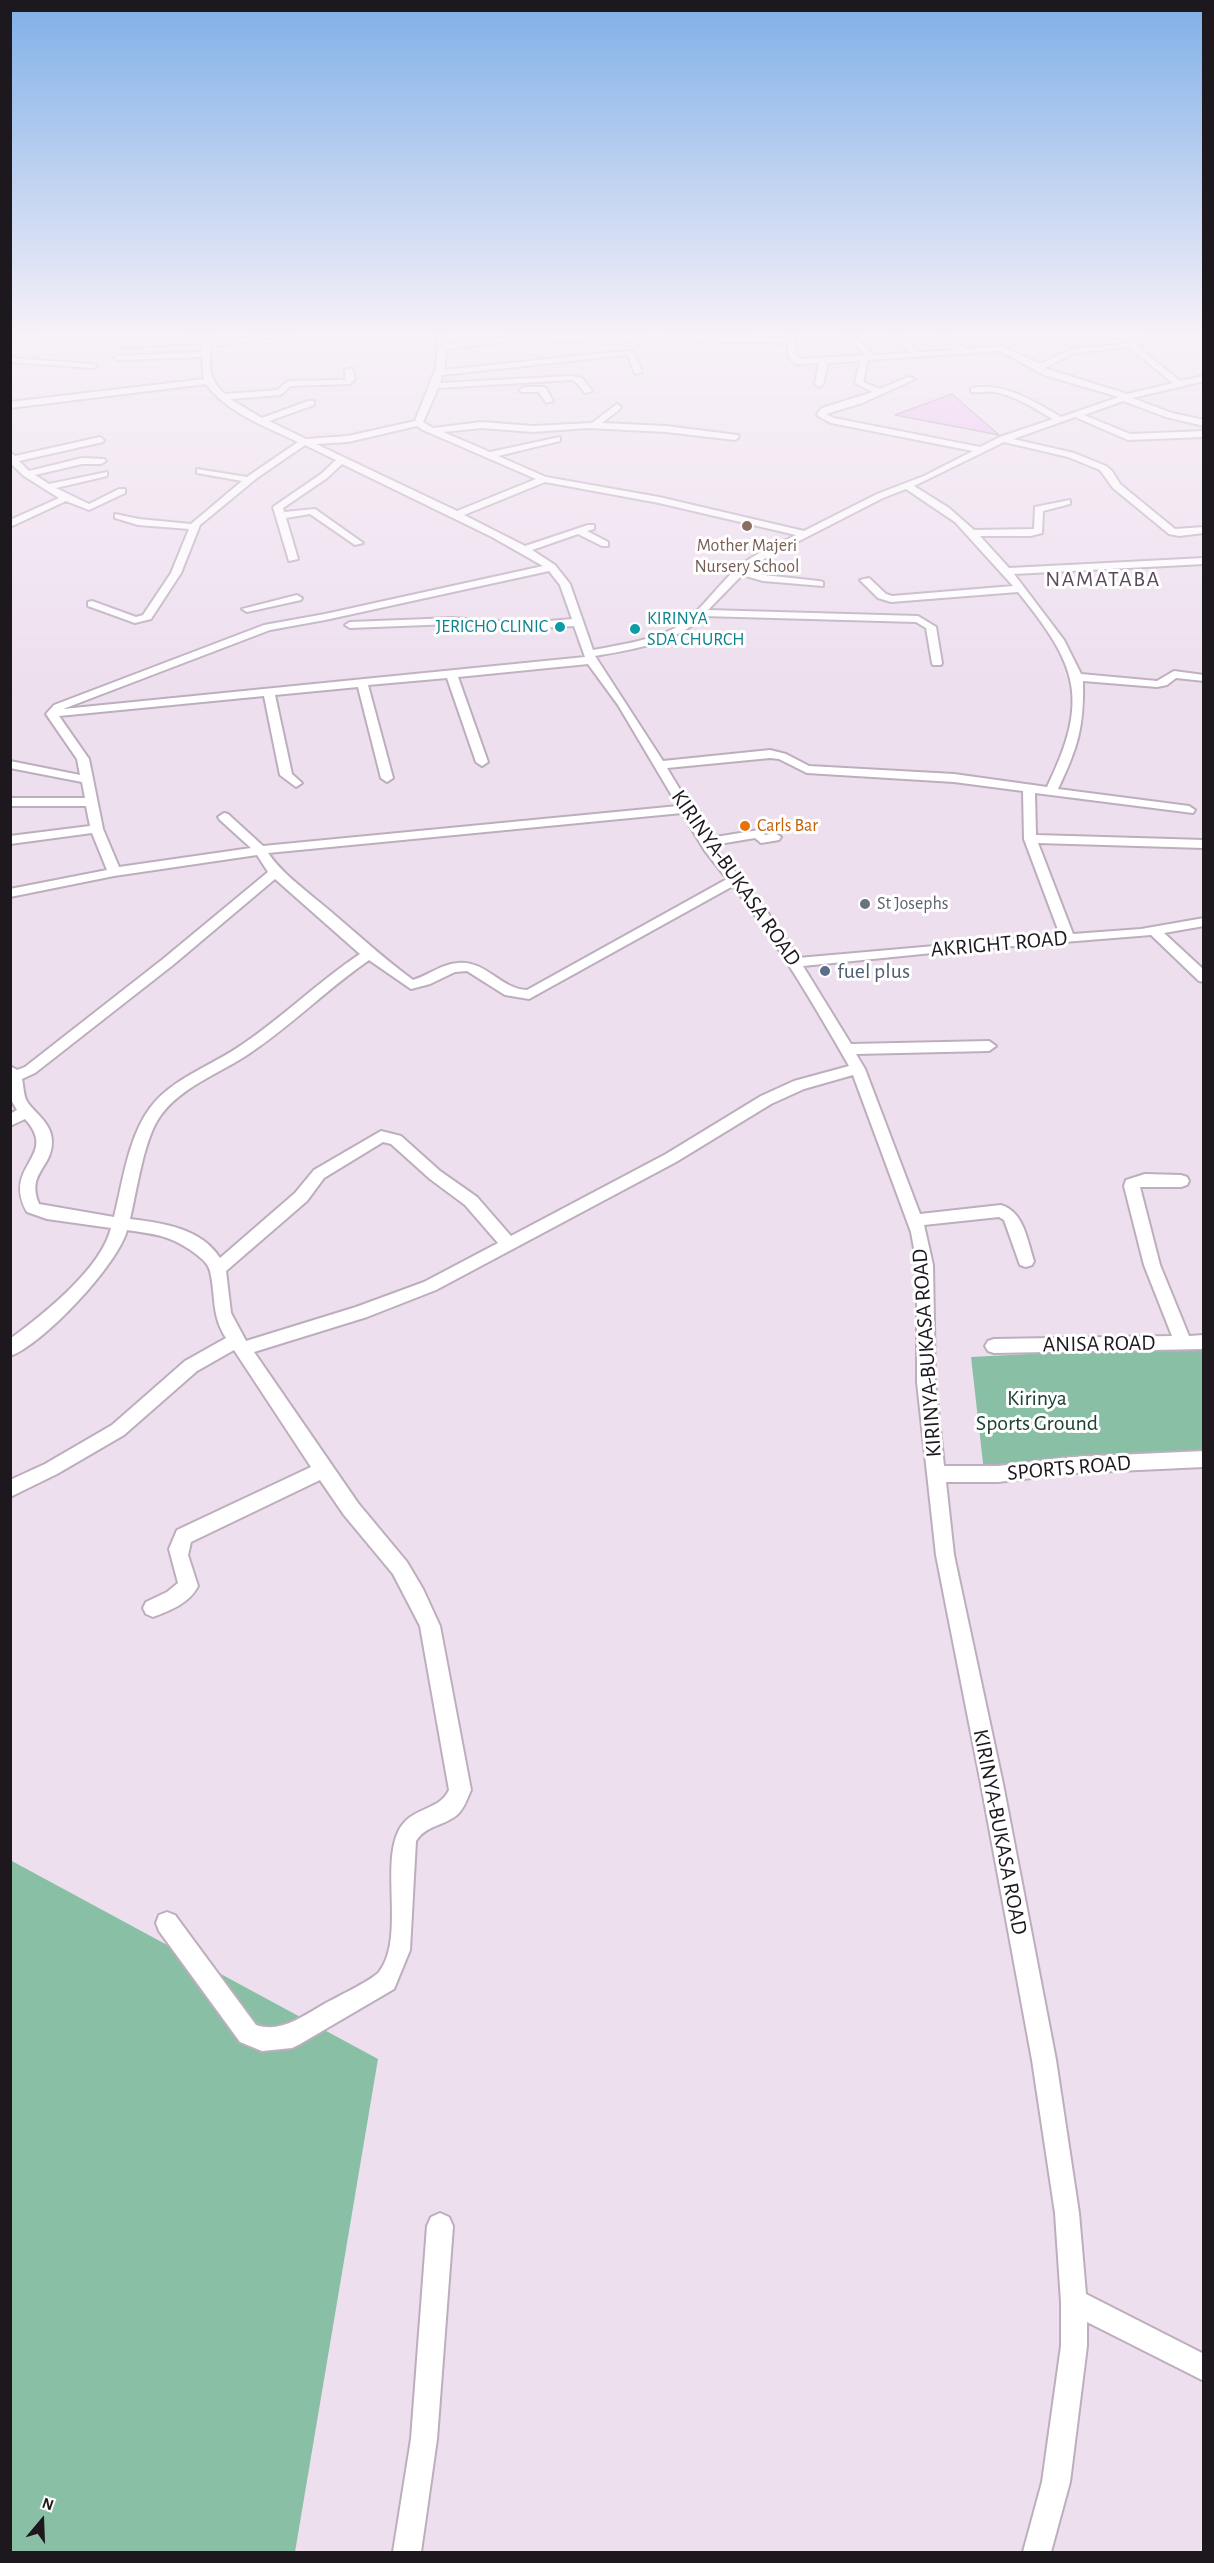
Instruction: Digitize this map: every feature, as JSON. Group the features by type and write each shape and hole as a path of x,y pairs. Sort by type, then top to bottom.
{"street":[{"path":"92,604 135,621 147,617 176,573 195,527 250,480 285,456"},
{"name":"KIRINYA-BUKASA ROAD","path":"333,456 524,549 550,566 565,584 590,656 623,705 706,842 794,963 858,1070 915,1220 924,1265 926,1382 945,1555 992,1784 1044,2060 1067,2213 1074,2302 1074,2346 1056,2482 1037,2553"},
{"path":"491,456 544,479 659,500 804,534"},
{"path":"52,714 269,693 590,656 657,639 687,625 740,571 804,534 904,485 927,478 970,456"},
{"path":"1064,456 1095,464 1109,473 1116,486 1172,532 1203,530"},
{"path":"11,458 27,474 47,487 89,507 154,524 195,527"},
{"path":"292,559 278,507 324,476 340,459"},
{"path":"27,474 82,461 101,461"},
{"path":"200,471 250,480"},
{"path":"47,487 104,474"},
{"path":"456,515 544,479"},
{"path":"904,485 949,513 972,533 1006,571 1059,642 1077,677 1079,719 1073,744 1051,790"},
{"path":"89,507 122,491"},
{"path":"10,524 66,498"},
{"path":"972,533 1039,531 1038,509 1066,502"},
{"path":"280,516 312,511 358,543"},
{"path":"238,693 590,656 669,632 694,614 729,575 833,517"},
{"path":"524,549 591,527"},
{"path":"579,531 605,544"},
{"path":"1006,571 1203,561"},
{"path":"52,714 58,707 271,625 325,617 550,566"},
{"path":"740,571 763,578 819,584"},
{"path":"865,580 882,597 891,599 1020,589"},
{"path":"271,625 244,606 297,597"},
{"path":"700,613 918,619 931,627 937,663"},
{"path":"350,626 452,621 526,626 579,622"},
{"path":"451,673 482,762"},
{"path":"1077,677 1157,684 1163,683 1174,674 1203,678"},
{"path":"362,682 387,777"},
{"path":"269,693 286,775 297,783"},
{"path":"52,714 83,759 97,829 114,872"},
{"path":"660,765 770,754 782,756 800,766 819,770 954,778 1189,810"},
{"path":"10,764 87,780"},
{"path":"1029,788 1030,839 1068,938"},
{"path":"10,802 91,802"},
{"path":"10,893 114,872 260,850 685,808"},
{"path":"224,817 260,850 275,873 407,984 417,985 460,966 476,970 513,994 529,995 735,880"},
{"path":"10,840 97,829"},
{"path":"706,842 759,834 762,839 776,837"},
{"path":"1030,839 1203,844"},
{"path":"167,1923 248,2034 262,2039 275,2040 292,2036 386,1981 395,1968 400,1940 406,1838 410,1828 417,1822 452,1809 460,1790 430,1626 416,1595 400,1568 351,1509 323,1470 265,1386 228,1326 223,1313 218,1269 210,1256 185,1238 166,1230 47,1213 33,1208 27,1197 28,1180 46,1140 42,1129 18,1100 13,1074 30,1070 168,962 275,873"},
{"name":"AKRIGHT ROAD","path":"794,963 1155,932 1203,922"},
{"path":"1155,932 1203,978"},
{"path":"10,1349 35,1331 74,1293 108,1254 116,1241 129,1182 144,1130 156,1110 178,1090 246,1049 338,975 369,954"},
{"path":"846,1049 989,1046"},
{"path":"10,1489 51,1469 118,1430 191,1366 241,1345 361,1312 430,1286 671,1158 766,1100 799,1085 858,1070"},
{"path":"10,1121 27,1111"},
{"path":"218,1269 301,1197 319,1174 381,1136 396,1140 435,1175 471,1201 509,1245"},
{"path":"1181,1181 1139,1180 1132,1186 1152,1265 1183,1342"},
{"path":"915,1220 1001,1210 1011,1217 1026,1262"},
{"name":"ANISA ROAD","path":"994,1346 1203,1342"},
{"name":"SPORTS ROAD","path":"935,1474 998,1474 1074,1465 1203,1459"},
{"path":"153,1608 174,1598 188,1586 187,1577 177,1557 180,1542 184,1536 323,1470"},
{"path":"407,2553 424,2439 440,2226"},
{"path":"1074,2302 1203,2368"}],"green space":[{"name":"Kirinya Sports Ground","path":"1203,1345 1203,1461 984,1472 971,1357"},
{"path":"10,1860 378,2059 295,2552 11,2552"}],"place":[{"name":"Mother Majeri Nursery School","path":"747,526"},
{"name":"JERICHO CLINIC","path":"560,627"},
{"name":"KIRINYA SDA CHURCH","path":"635,629"},
{"name":"Carls Bar","path":"745,826"},
{"name":"St Josephs","path":"865,904"},
{"name":"fuel plus","path":"825,971"}],"district":[{"name":"NAMATABA","path":"1103,579"}]}
